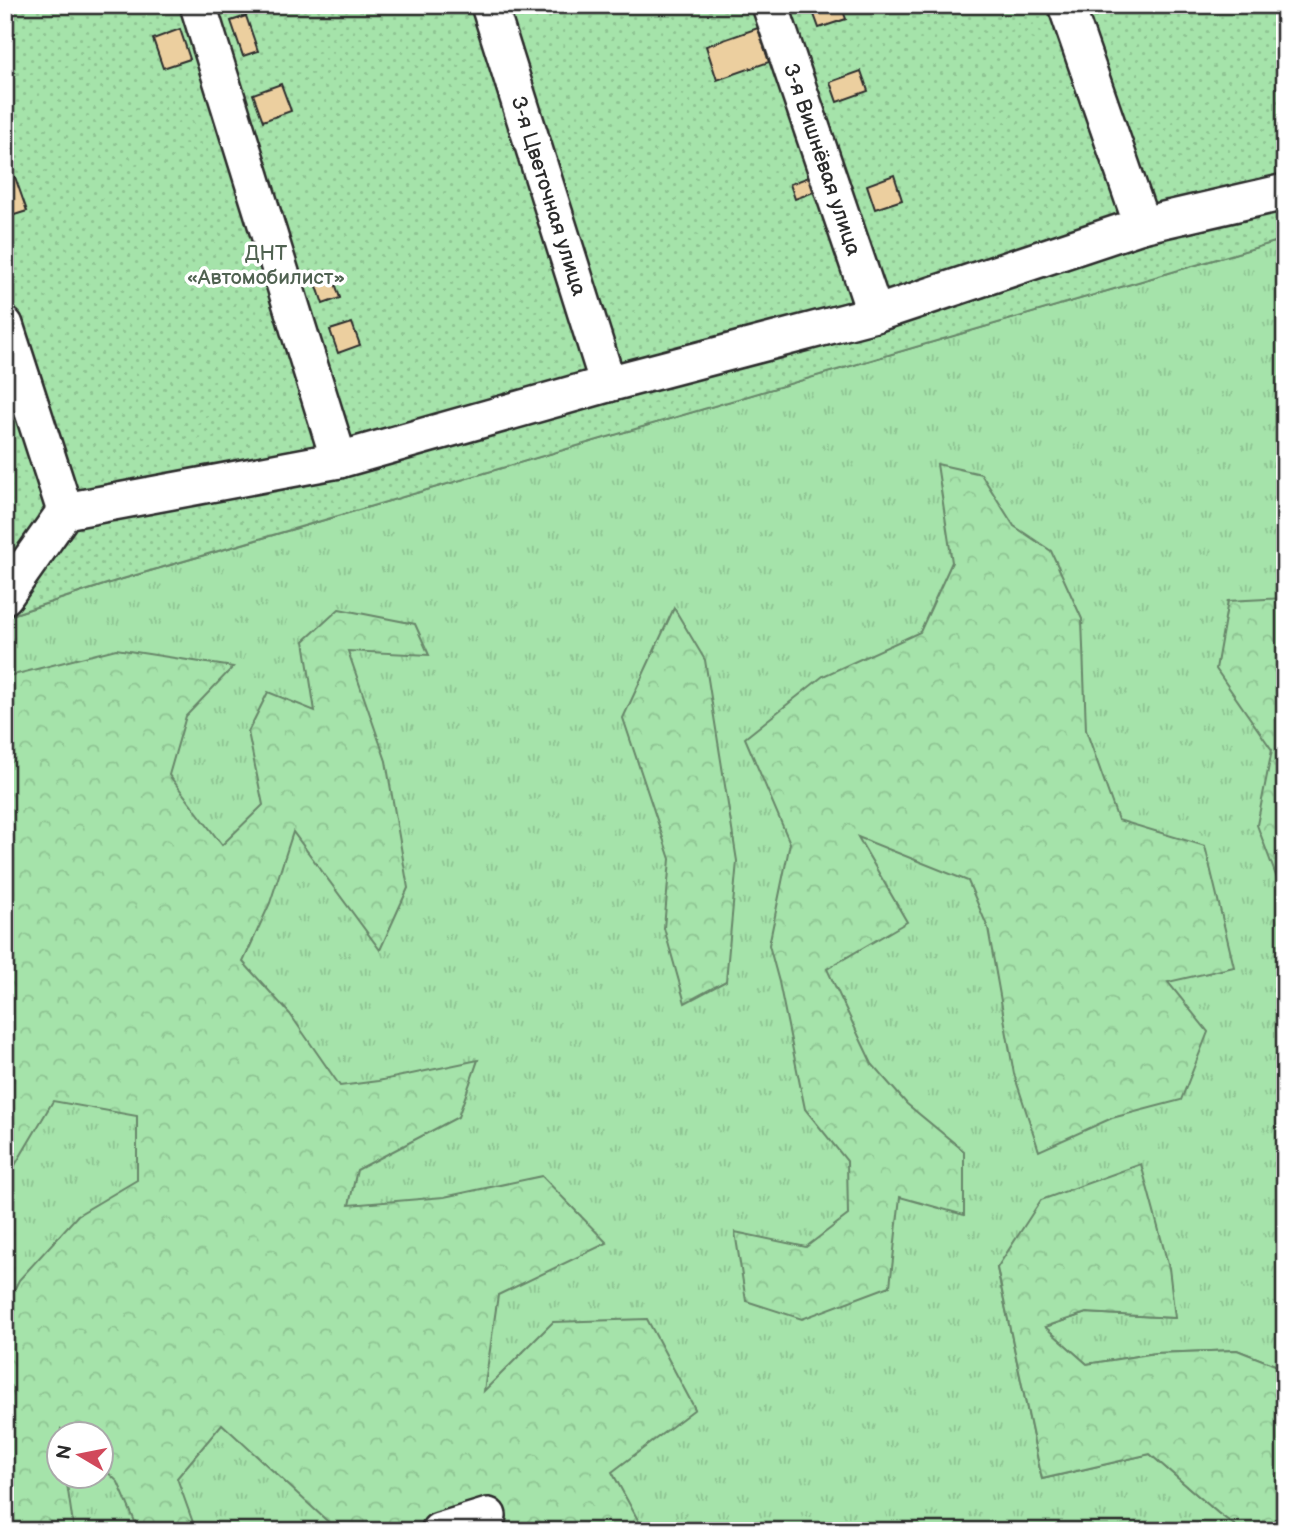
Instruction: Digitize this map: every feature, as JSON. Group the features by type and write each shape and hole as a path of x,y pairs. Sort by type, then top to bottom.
{"street":[{"path":"198,5 339,460"},
{"name":"3-я Цветочная улица","path":"489,5 608,384"},
{"name":"3-я Вишнёвая улица","path":"770,5 875,314"},
{"path":"1066,5 1142,225"},
{"path":"5,596 65,511 339,460 608,384 875,314 1142,225 1285,192"},
{"path":"5,325 65,511"},
{"path":"439,1531 488,1516"}],"green space":[{"name":"ДНТ «Автомобилист»","path":"5,5 1285,5 1285,239 119,580 5,617"},
{"path":"1285,239 1285,1369 1237,1350 1156,1353 1087,1364 1045,1327 1086,1313 1175,1318 997,1268 1042,1479 1150,1454 1243,1531 5,1531 5,617 119,580"},
{"path":"937,464 981,474 1014,526 1051,551 1082,619 1086,730 1118,820 1205,846 1234,967 1168,982 1208,1032 1181,1100 1112,1118 1039,1151 1014,1074 988,928 968,881 858,837 907,922 827,969 872,1064 907,1104 964,1151 964,1215 900,1197 890,1286 802,1319 746,1301 735,1232 806,1247 848,1215 847,1161 805,1109 769,945 790,843 745,738 823,676 920,632 952,562"},
{"path":"1285,598 1285,900 1257,825 1272,750 1216,669 1228,601"},
{"path":"674,608 705,660 737,861 726,981 685,1003 664,928 670,859 623,718"},
{"path":"339,609 415,624 429,655 348,651 386,761 408,888 380,950 293,832 270,903 243,962 290,1014 340,1086 378,1081 478,1060 458,1117 357,1170 349,1205 444,1197 542,1176 607,1243 498,1295 484,1391 553,1322 647,1319 695,1409 612,1472 644,1531 338,1531 222,1424 177,1478 196,1531 139,1531 116,1480 116,1420 46,1420 46,1490 68,1490 74,1531 5,1528 5,1308 19,1280 78,1215 137,1180 137,1116 53,1101 5,1182 5,677 116,649 233,667 186,716 169,775 222,845 263,805 248,732 268,692 315,711 304,641"},
{"path":"1141,1164 1169,1268 1175,1318 1086,1313 1045,1327 1087,1364 1156,1353 1237,1350 1285,1369 1285,1531 1243,1531 1150,1454 1042,1479 997,1268 1041,1200"}],"building":[{"path":"841,5 846,19 819,28 811,6"},
{"path":"246,16 258,51 243,56 231,21"},
{"path":"758,28 769,62 717,80 706,46"},
{"path":"180,29 190,59 163,68 153,39"},
{"path":"861,71 868,91 837,102 830,82"},
{"path":"281,84 291,111 263,121 253,94"},
{"path":"894,175 902,200 875,209 867,185"},
{"path":"15,177 27,211 5,218 5,180"},
{"path":"809,177 814,192 795,199 790,184"},
{"path":"331,271 340,298 323,304 314,277"},
{"path":"352,323 360,345 338,353 330,330"}]}
